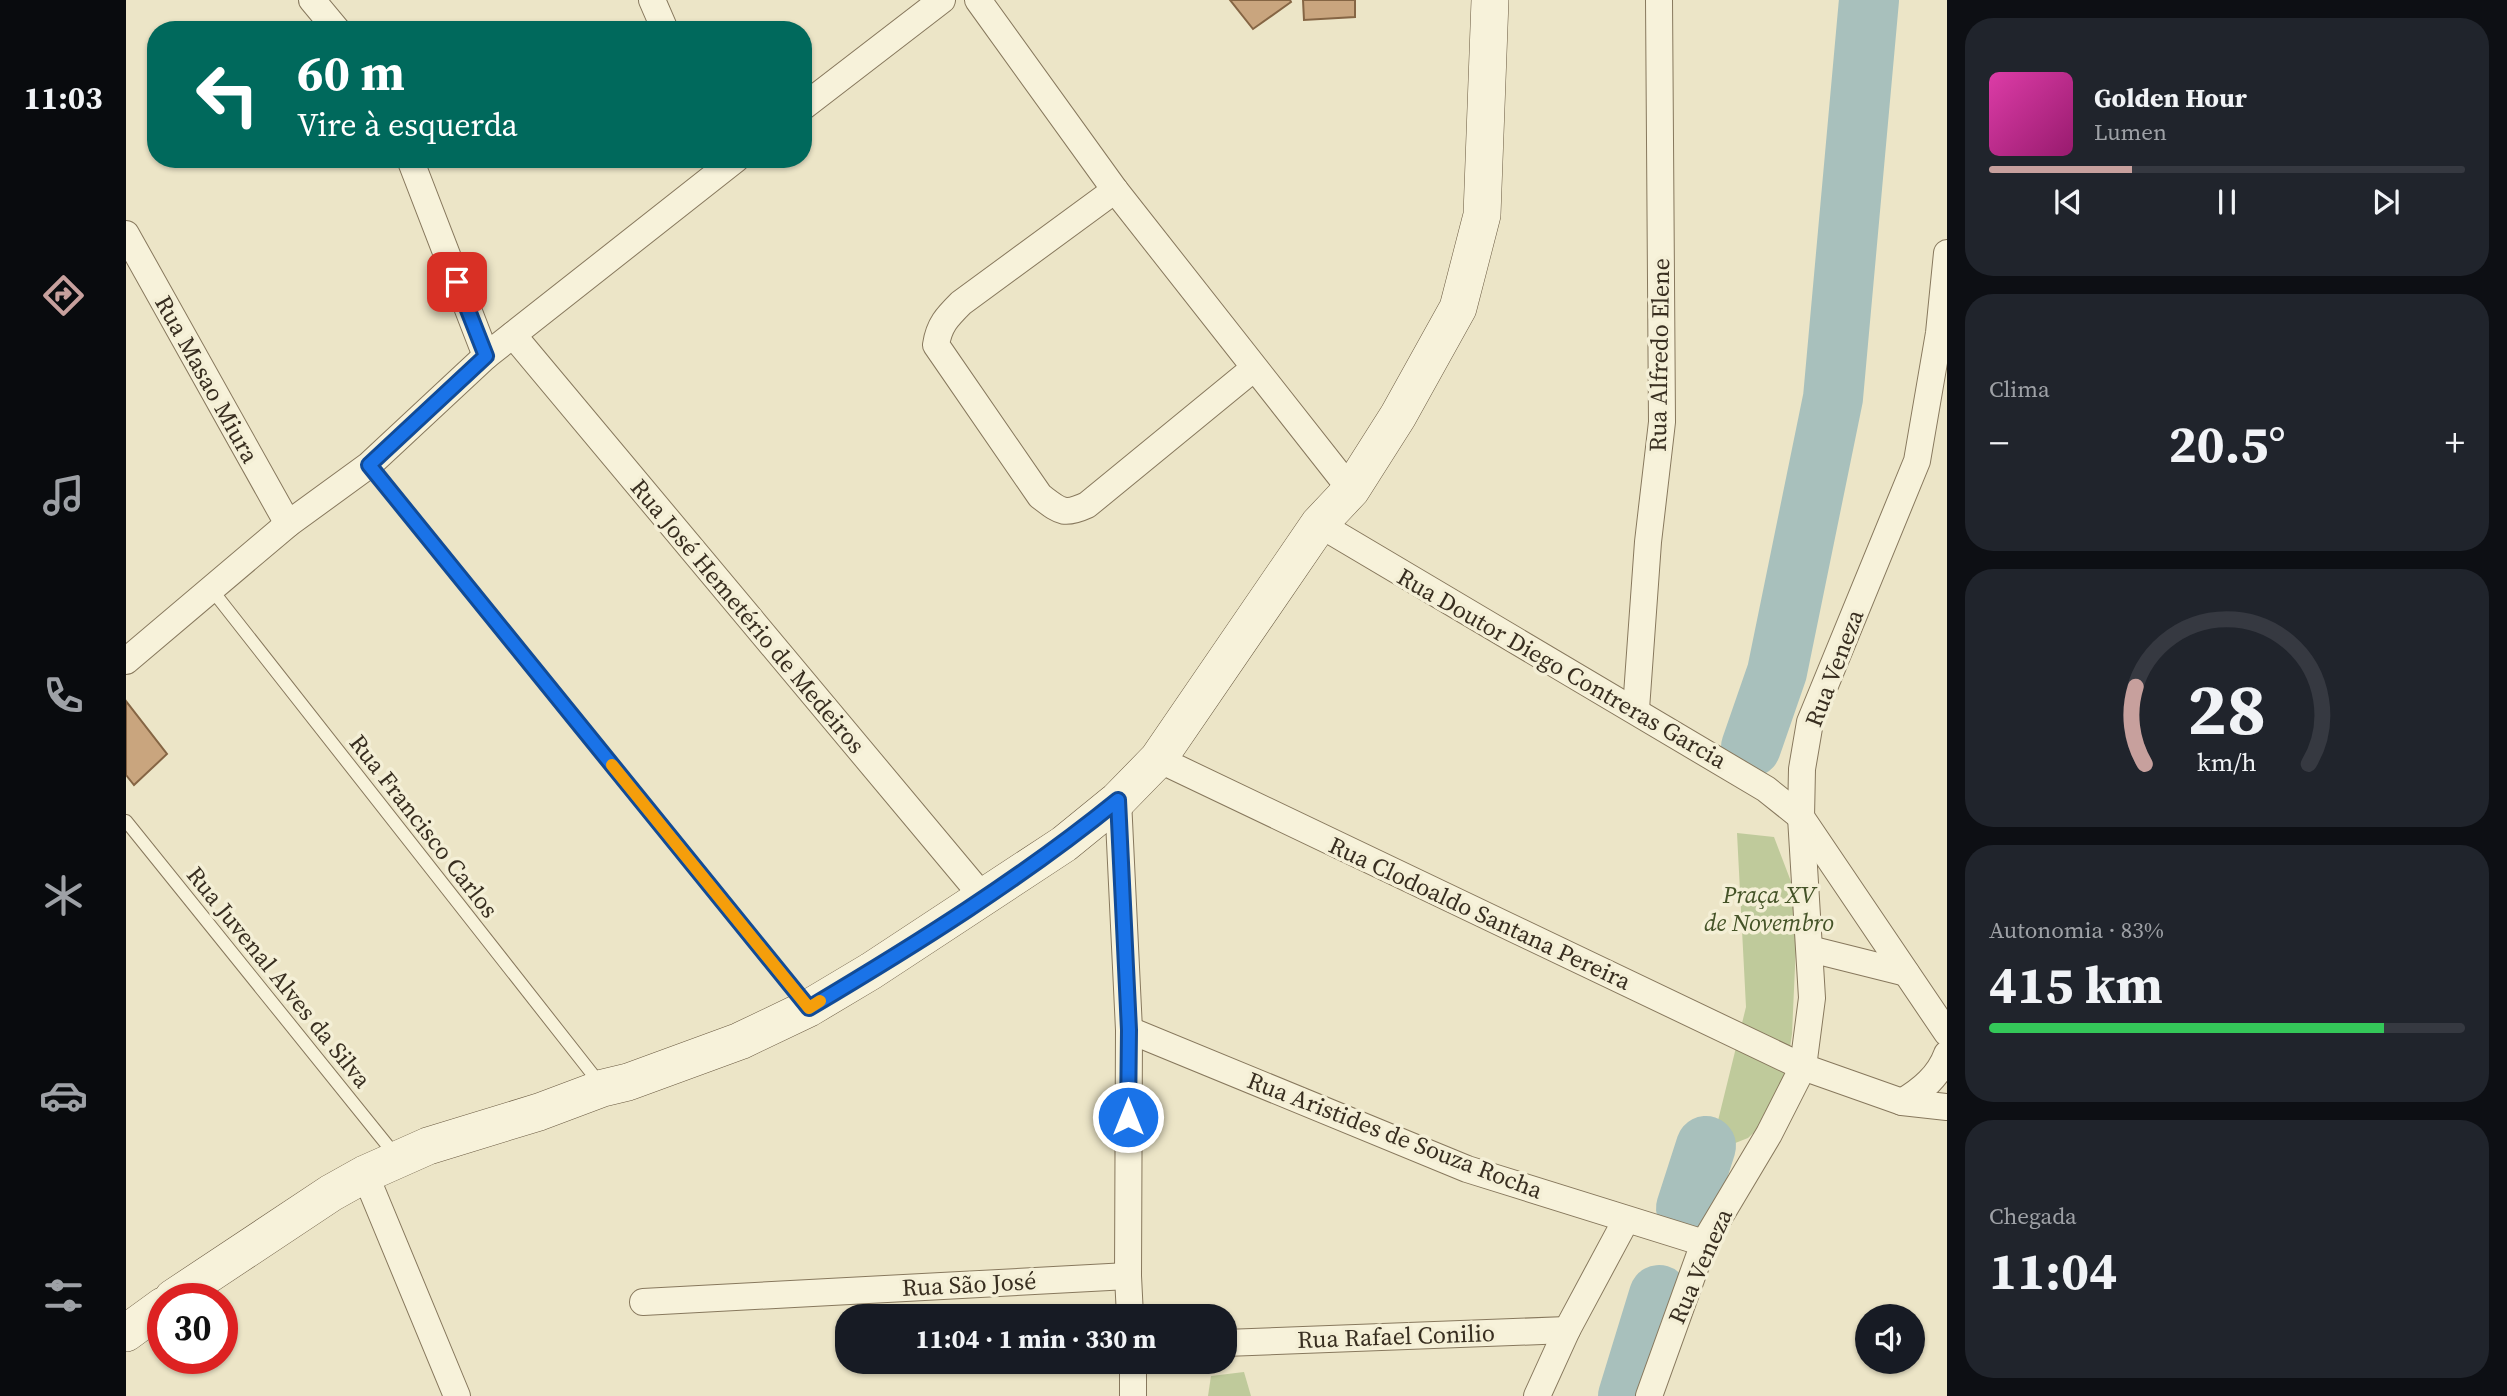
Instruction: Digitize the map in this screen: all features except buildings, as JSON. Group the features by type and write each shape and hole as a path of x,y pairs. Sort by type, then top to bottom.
{"main road":[{"path":"195,1283 309,1207 365,1174 428,1146 539,1112 740,1041 809,1008 1064,844 1118,800 1158,760 1319,524 1350,490 1398,416 1458,308 1482,215 1490,0"},
{"path":"126,1333 147,1318"}],"street":[{"path":"312,0 330,21"},
{"path":"652,0 661,21"},
{"path":"812,100 942,0"},
{"path":"978,0 1115,190 1350,490"},
{"name":"Rua Alfredo Elene","path":"1636,709 1648,542 1662,422 1659,0"},
{"path":"413,168 486,356"},
{"path":"126,660 288,524 369,465 486,356 710,168"},
{"path":"1115,190 961,303 944,320 938,332 936,345 1040,496 1059,510 1071,513 1087,505 1254,369"},
{"name":"Rua Masao Miura","path":"126,234 288,524"},
{"name":"Rua Veneza","path":"1649,1396 1704,1243 1769,1134 1802,1067 1812,998 1801,817 1802,769 1810,722 1917,461 1940,333 1947,253"},
{"name":"Rua José Hemetério de Medeiros","path":"513,335 983,897"},
{"name":"Rua Doutor Diego Contreras Garcia","path":"1319,524 1499,632 1636,709 1766,789 1801,817 1947,1033"},
{"name":"Rua Clodoaldo Santana Pereira","path":"1158,760 1802,1067 1902,1102 1947,1107"},
{"path":"1118,800 1129,1030 1129,1304"},
{"path":"1811,949 1906,973"},
{"name":"Rua Aristides de Souza Rocha","path":"1129,1030 1467,1168 1704,1243"},
{"path":"1902,1102 1927,1083 1942,1067 1947,1054"},
{"path":"365,1174 457,1396"},
{"path":"1537,1396 1567,1330 1626,1220"},
{"name":"Rua São José","path":"643,1302 1128,1276"},
{"name":"Rua Rafael Conilio","path":"1237,1342 1567,1330"},
{"path":"1133,1374 1133,1396"}],"lane":[{"path":"369,465 809,1008"},
{"name":"Rua Francisco Carlos","path":"212,590 603,1088"},
{"name":"Rua Juvenal Alves da Silva","path":"126,821 399,1159"}],"green space":[{"name":"Praça XV de Novembro","path":"1737,833 1774,837 1798,900 1792,1034 1781,1107 1748,1138 1710,1153 1746,1007"},
{"path":"1244,1372 1251,1396 1208,1396 1211,1376"}],"waterway":[{"path":"1751,747 1777,672 1833,398 1869,0"},
{"path":"1686,1208 1706,1146"},
{"path":"1628,1396 1659,1295"}],"slow traffic":[{"path":"612,765 809,1008 820,1001"}],"route":[{"path":"457,282 486,356 369,465 809,1008 871,971 1064,844 1118,800 1129,1030 1128,1117"}]}
